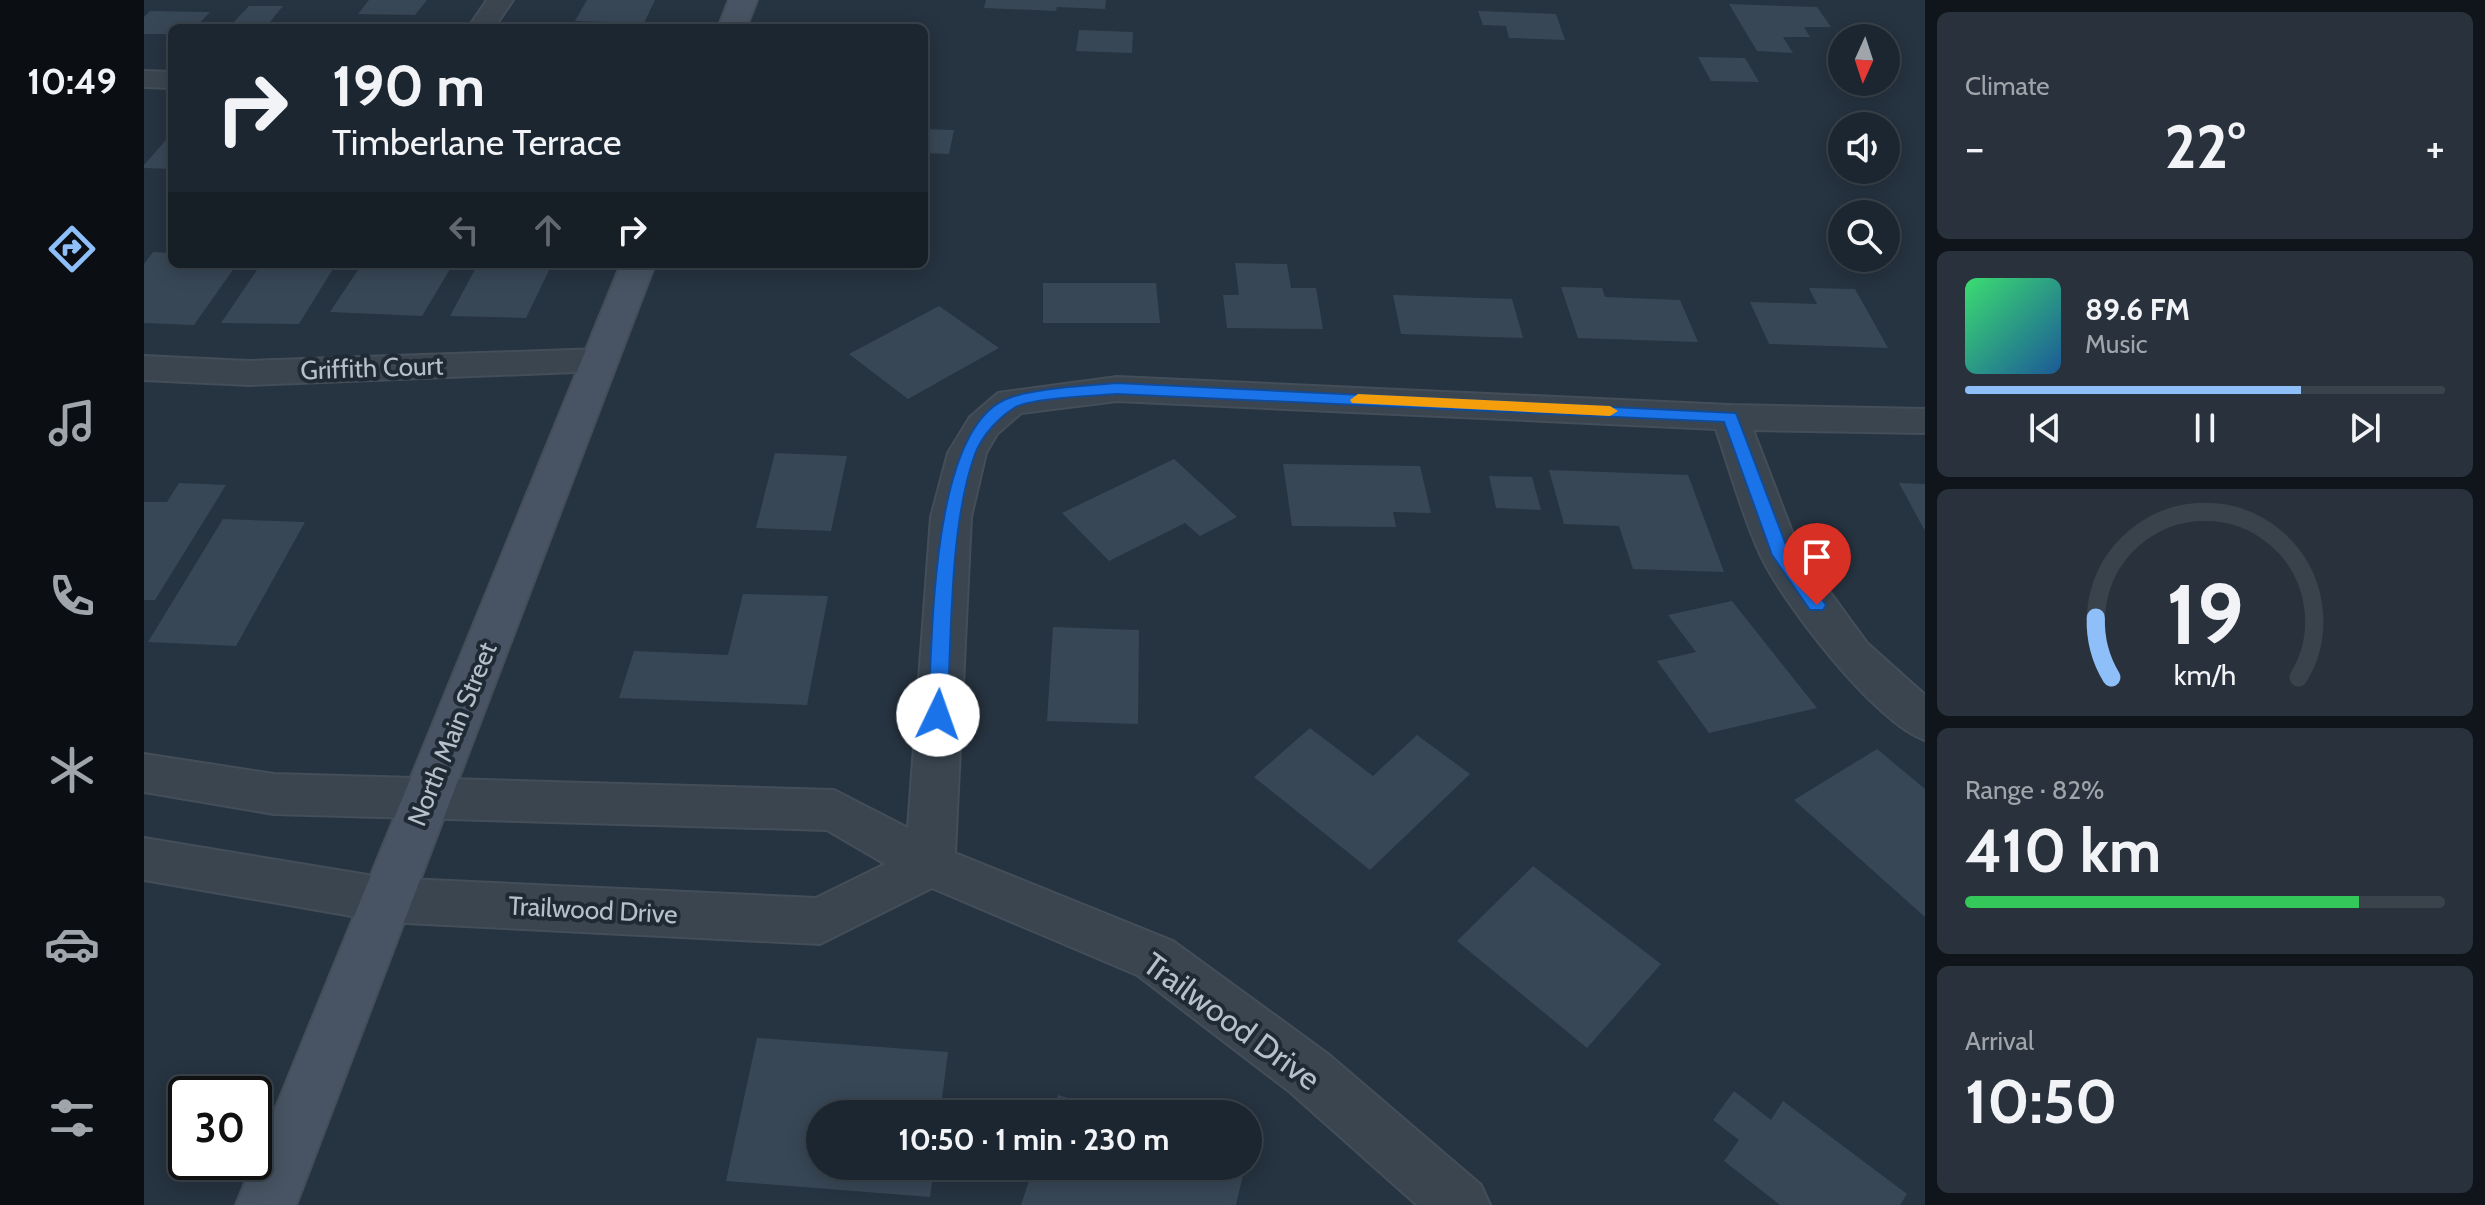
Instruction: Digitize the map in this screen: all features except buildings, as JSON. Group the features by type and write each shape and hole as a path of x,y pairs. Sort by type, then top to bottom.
{"main road":[{"path":"734,24 743,0"},
{"name":"North Main Street","path":"266,1205 636,268"}],"street":[{"path":"484,24 500,0"},
{"path":"144,79 168,80"},
{"name":"Griffith Court","path":"144,368 249,373 600,360"},
{"path":"930,865 951,517 967,453 983,426 1011,402 1117,389 1730,417 1925,421"},
{"path":"1730,417 1781,555 1852,655 1925,722"},
{"name":"Trailwood Drive","path":"144,773 274,794 834,810 930,865 1155,958 1309,1073 1461,1205"},
{"name":"Trailwood Drive","path":"144,859 386,900 820,921 930,865"}],"slow traffic":[{"path":"1358,400 1610,411"}],"route":[{"path":"938,715 951,517 967,453 983,426 1011,402 1079,392 1117,389 1730,417 1781,555 1817,605"}]}
